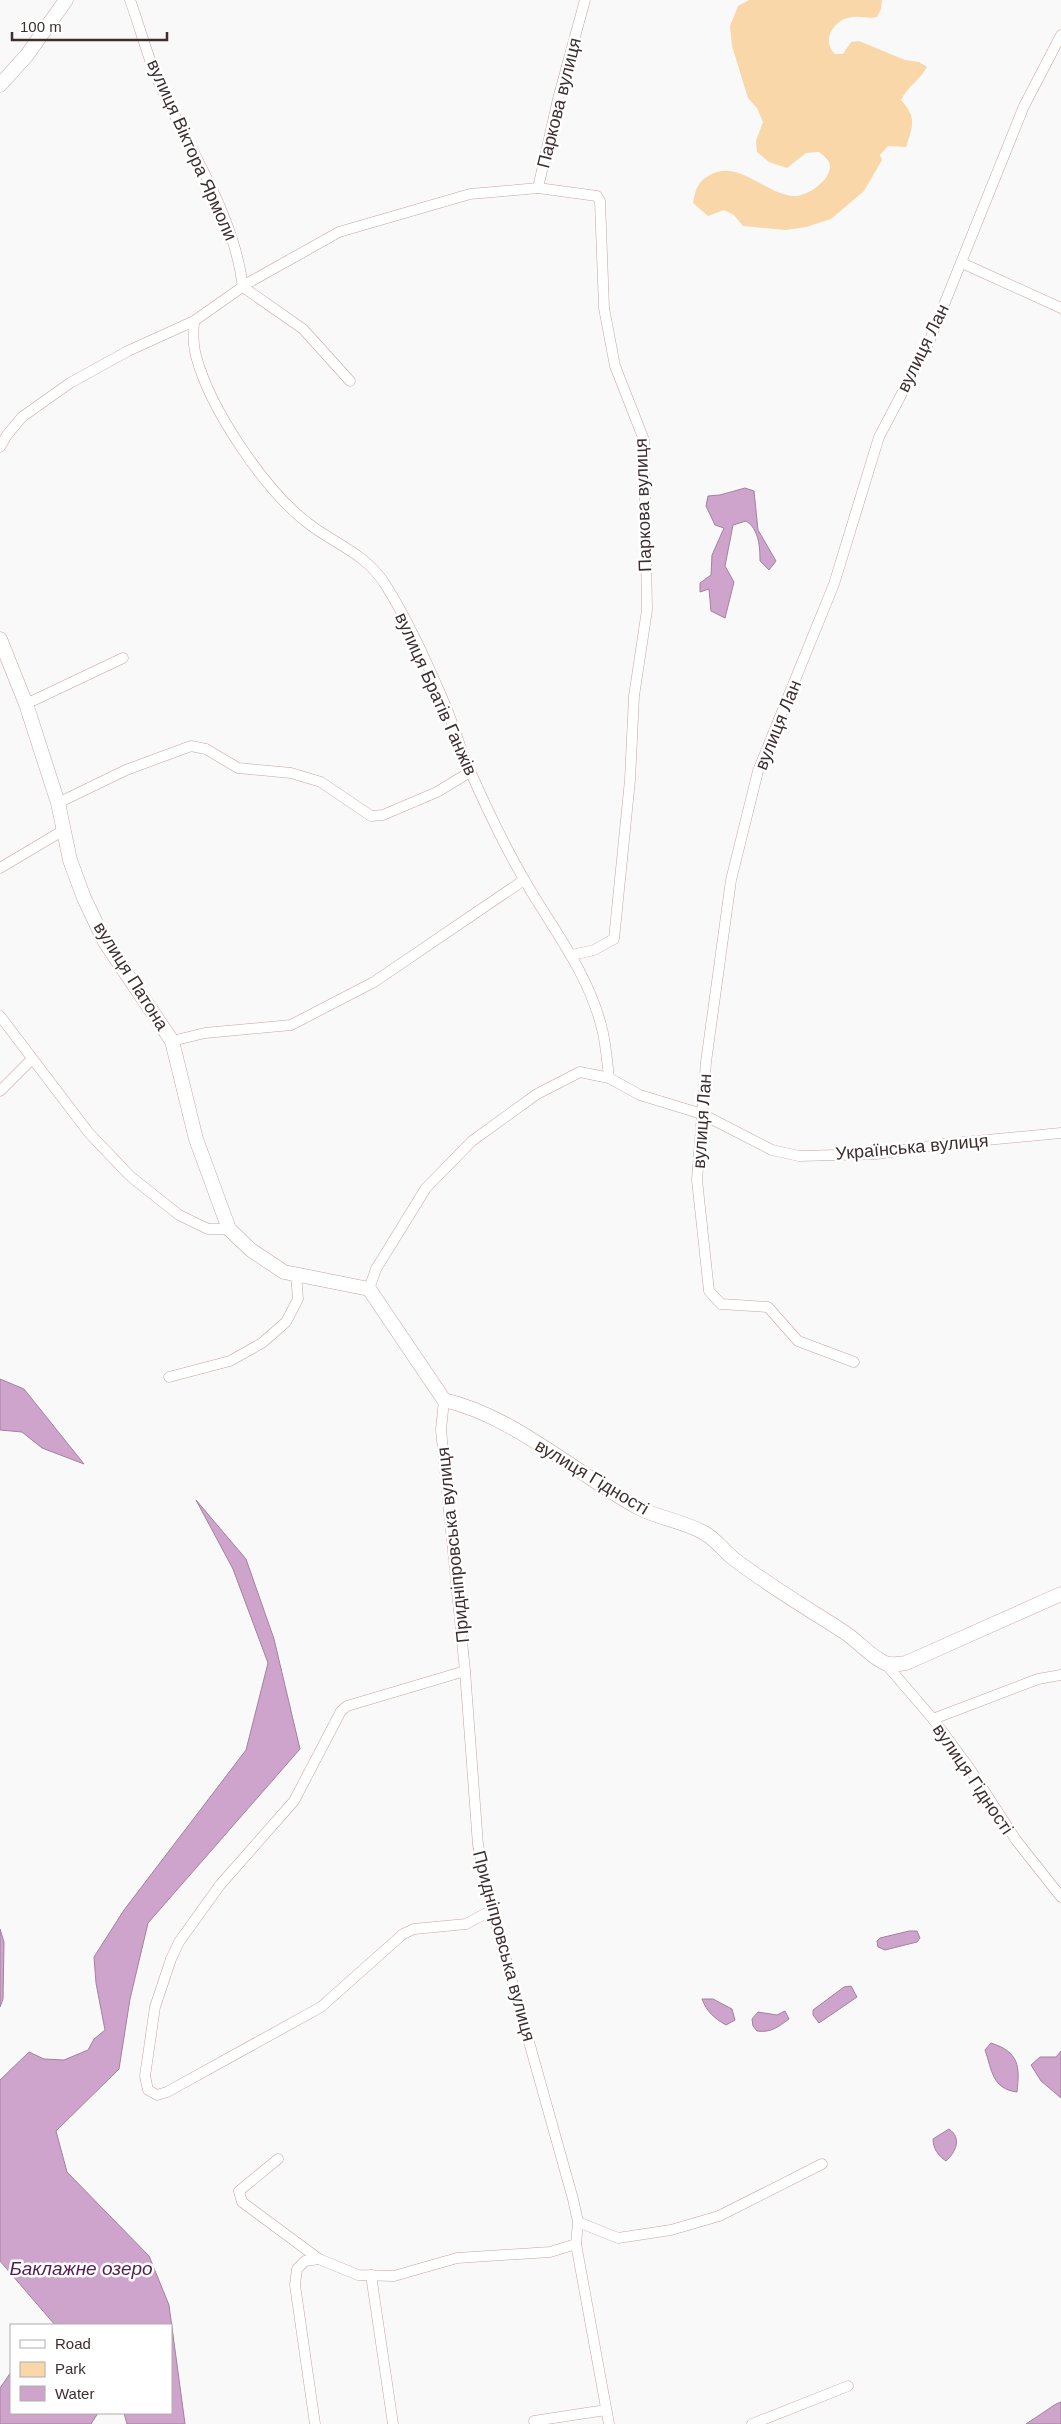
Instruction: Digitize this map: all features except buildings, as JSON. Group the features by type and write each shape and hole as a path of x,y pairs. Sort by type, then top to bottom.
{"street":[{"path":"0,85 27,56 66,0"},
{"name":"вулиця Віктора Ярмоли","path":"130,0 156,76 219,203 235,244 243,287"},
{"name":"Паркова вулиця","path":"572,955 594,950 614,939 630,780 634,696 647,610 644,440 615,366 604,308 600,201 597,196 538,188 558,99 585,0"},
{"name":"вулиця Лан","path":"854,1362 798,1341 768,1306 721,1304 709,1291 697,1180 706,1062 731,880 758,770 834,584 879,437 929,342 1024,106 1061,35"},
{"path":"0,447 22,417 70,383 128,351 194,321 243,287 339,232 470,194 538,188"},
{"path":"962,263 1061,308"},
{"path":"243,287 303,329 350,381"},
{"name":"вулиця Братів Ганжів","path":"194,321 195,355 202,375 218,409 239,443 290,507 309,524 356,553 384,582 418,642 470,772 524,880 572,955 601,1025 609,1078"},
{"name":"вулиця Патона","path":"0,639 26,704 58,803 70,860 84,898 105,942 172,1041 196,1139 229,1229"},
{"path":"26,704 123,658"},
{"path":"58,803 126,770 191,746 206,748 238,768 291,774 321,782 371,816 383,815 437,792 470,772"},
{"path":"0,868 64,830"},
{"path":"172,1041 205,1033 291,1024 374,982 524,880"},
{"path":"0,1016 89,1133 130,1176 180,1215 208,1229 229,1229 266,1262 284,1272 369,1289 444,1400"},
{"path":"0,1091 32,1059"},
{"name":"Українська вулиця","path":"369,1289 376,1269 426,1188 472,1141 537,1094 580,1072 609,1078 640,1095 702,1114 772,1150 799,1156 876,1154 944,1144 1061,1134"},
{"path":"169,1377 230,1361 262,1342 286,1322 298,1299 296,1275"},
{"name":"Придніпровська вулиця","path":"444,1400 442,1430 465,1671 478,1845 492,1910 573,2199 578,2222 576,2244 609,2424"},
{"name":"вулиця Гідності","path":"444,1400 464,1405 521,1434 658,1518 680,1523 706,1534 732,1558 777,1591 846,1633 884,1662 932,1719 970,1769 1016,1840 1061,1897"},
{"path":"884,1662 895,1665 906,1663 1061,1594"},
{"path":"465,1671 347,1706 341,1711 294,1801 220,1885 179,1942 170,1959 155,2007 145,2076 148,2090 157,2095 167,2092 321,2007 403,1934 414,1929 466,1924 492,1910"},
{"path":"932,1719 1038,1679 1061,1675"},
{"path":"278,2159 239,2191 242,2202 319,2259 358,2274 394,2276 457,2258 550,2252 576,2244"},
{"path":"578,2222 618,2238 671,2230 719,2216 822,2164"},
{"path":"315,2424 295,2285 297,2269 306,2261 319,2259"},
{"path":"371,2275 393,2424"},
{"path":"752,2424 848,2386"},
{"path":"534,2421 606,2410"}],"green space":[{"path":"749,0 882,0 881,9 877,17 846,18 835,25 829,36 829,42 835,54 843,54 851,42 859,41 905,60 919,62 927,67 901,100 910,112 912,122 906,147 888,146 880,155 882,160 864,191 831,219 806,227 786,230 743,226 734,215 724,210 708,216 693,203 700,183 706,177 720,171 731,171 741,174 772,190 793,196 810,191 821,183 829,173 829,162 819,152 806,153 787,168 769,162 757,152 756,141 763,122 757,108 748,98 732,46 730,26 738,6"}],"water":[{"path":"745,488 754,491 758,530 776,561 769,570 760,561 758,539 750,524 746,521 733,525 725,566 734,582 725,618 711,611 709,589 700,592 700,583 711,575 712,555 724,528 715,525 706,506 708,496 720,495"},
{"path":"0,1379 24,1389 84,1464 42,1448 22,1432 0,1430"},
{"name":"Баклажне озеро","path":"196,1500 246,1559 274,1639 300,1749 148,1923 130,1999 119,2069 56,2131 67,2172 149,2256 169,2305 172,2324 54,2324 0,2261 0,2080 29,2052 44,2059 64,2060 88,2050 94,2039 105,2030 96,1983 94,1957 124,1910 246,1750 268,1663 233,1569"},
{"path":"0,1929 4,1942 3,1999 0,2007"},
{"path":"917,1931 920,1938 917,1942 885,1950 878,1947 877,1941 880,1938"},
{"path":"851,1986 857,1997 819,2023 813,2015 813,2010 844,1987"},
{"path":"702,1999 713,1999 732,2009 735,2020 726,2025 714,2017"},
{"path":"785,2011 789,2019 774,2029 757,2031 753,2026 752,2019 758,2012 777,2015"},
{"path":"991,2043 1007,2051 1016,2061 1018,2075 1017,2092 1002,2087 994,2077 985,2050"},
{"path":"1061,2051 1061,2098 1041,2081 1031,2065 1040,2057 1056,2057"},
{"path":"949,2129 955,2137 956,2145 953,2153 946,2161 936,2152 933,2139"},
{"name":"Баклажне озеро","path":"172,2327 185,2424 127,2424 124,2414 172,2414"},
{"path":"10,2373 10,2414 97,2414 91,2424 0,2424 0,2388"},
{"path":"1061,2402 1061,2424 1026,2424 1056,2404"}]}
